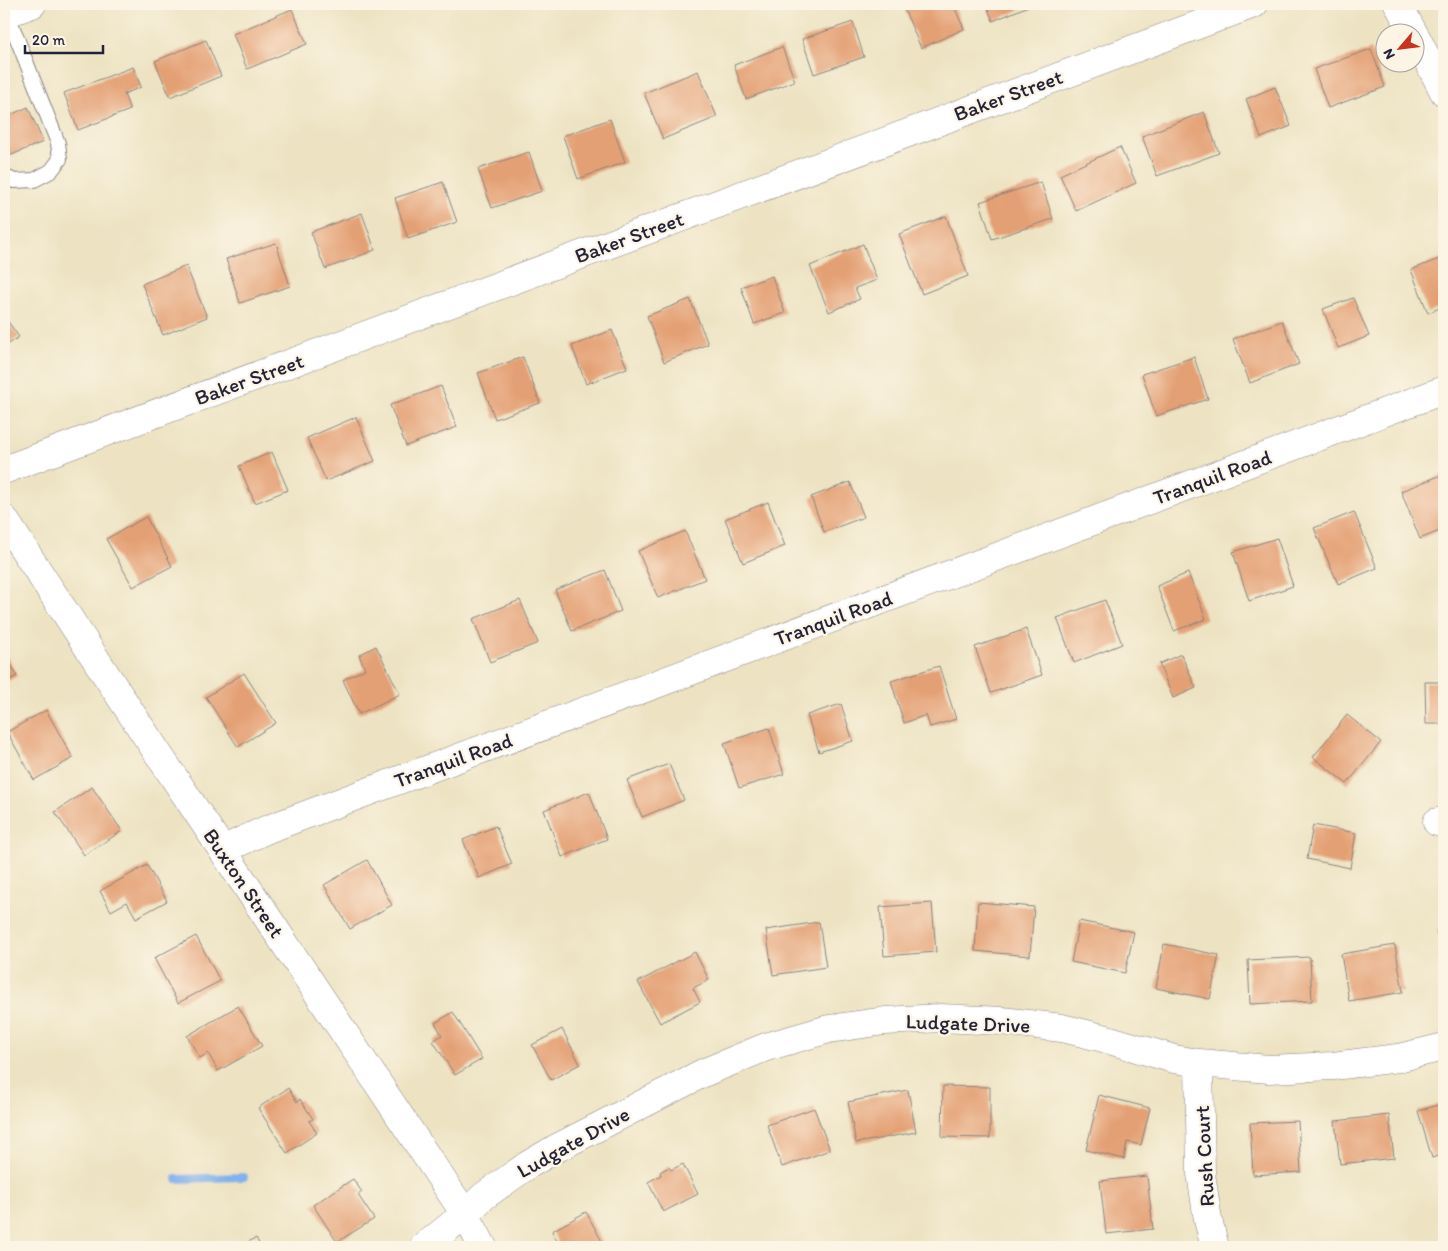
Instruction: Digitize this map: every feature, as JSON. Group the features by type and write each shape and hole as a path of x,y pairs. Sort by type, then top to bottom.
{"street":[{"path":"5,13 32,4"},
{"name":"Baker Street","path":"4,470 1254,4"},
{"path":"1398,4 1408,22"},
{"path":"1426,57 1444,92"},
{"name":"Tranquil Road","path":"222,850 277,826 1444,390"},
{"name":"Buxton Street","path":"4,519 465,1214 483,1247"},
{"name":"Ludgate Drive","path":"424,1247 484,1196 528,1165 555,1149 704,1073 766,1047 829,1030 885,1021 941,1018 1002,1021 1062,1028 1199,1063 1269,1070 1333,1066 1398,1058 1444,1047"},
{"name":"Rush Court","path":"1199,1063 1201,1174 1208,1220 1215,1247"}],"lane":[{"path":"4,176 14,181 34,180 51,171 60,159 58,143 5,13"}],"building":[{"path":"902,4 953,4 964,29 921,48"},
{"path":"986,4 1033,4 993,21"},
{"path":"292,9 307,44 247,69 233,34"},
{"path":"853,22 864,57 814,74 802,39"},
{"path":"206,40 221,76 170,97 155,61"},
{"path":"782,47 795,81 746,99 734,65"},
{"path":"1371,49 1376,63 1376,72 1379,72 1385,87 1328,108 1314,69"},
{"path":"133,67 141,87 124,94 130,110 78,130 64,93"},
{"path":"698,71 717,117 663,139 644,93"},
{"path":"1275,87 1291,126 1261,138 1246,99"},
{"path":"28,107 43,142 4,158 4,118"},
{"path":"1204,112 1219,153 1157,176 1142,136"},
{"path":"610,119 625,162 578,179 563,136"},
{"path":"1120,147 1136,183 1076,211 1060,175"},
{"path":"529,152 542,191 492,208 478,169"},
{"path":"443,182 457,222 408,239 395,198"},
{"path":"1041,182 1053,219 992,239 980,202"},
{"path":"362,213 375,250 325,269 311,232"},
{"path":"946,216 968,276 922,294 899,234"},
{"path":"276,243 290,286 240,303 226,259"},
{"path":"863,244 877,280 855,288 860,299 829,312 810,266"},
{"path":"1444,257 1444,306 1428,313 1411,270"},
{"path":"186,266 207,317 163,335 142,284"},
{"path":"772,276 785,313 754,324 741,287"},
{"path":"1353,298 1369,336 1338,348 1323,309"},
{"path":"690,299 708,344 664,362 647,316"},
{"path":"4,316 19,337 4,347"},
{"path":"1282,321 1299,364 1250,383 1233,339"},
{"path":"612,330 627,368 586,384 572,346"},
{"path":"523,357 540,403 495,419 478,373"},
{"path":"1194,357 1208,399 1156,416 1142,374"},
{"path":"441,386 457,427 406,446 390,405"},
{"path":"356,417 375,461 326,481 307,438"},
{"path":"272,452 288,490 255,503 239,466"},
{"path":"1444,474 1444,529 1420,539 1401,491"},
{"path":"850,482 864,517 824,532 811,497"},
{"path":"768,502 785,546 743,563 725,519"},
{"path":"1354,512 1377,568 1338,584 1314,528"},
{"path":"146,517 172,566 133,587 106,539"},
{"path":"685,531 705,579 658,598 638,551"},
{"path":"1277,538 1293,586 1249,601 1233,552"},
{"path":"605,570 621,611 572,631 555,590"},
{"path":"1188,573 1206,619 1174,631 1157,586"},
{"path":"520,600 538,643 490,662 473,619"},
{"path":"1105,600 1122,644 1074,663 1057,618"},
{"path":"1026,629 1042,675 991,693 975,647"},
{"path":"376,646 400,694 359,714 343,680 365,669 359,655"},
{"path":"4,650 17,676 4,683"},
{"path":"1181,654 1196,688 1173,698 1159,664"},
{"path":"939,666 956,719 930,727 926,715 904,723 891,681"},
{"path":"244,673 276,723 238,747 206,697"},
{"path":"1425,682 1444,682 1444,724 1426,724"},
{"path":"841,704 853,741 819,752 807,715"},
{"path":"46,710 73,758 34,780 7,732"},
{"path":"1347,715 1381,742 1347,784 1313,757"},
{"path":"769,728 784,774 739,788 724,743"},
{"path":"669,764 684,800 642,817 627,780"},
{"path":"92,787 122,831 84,855 55,812"},
{"path":"589,792 607,839 562,857 544,810"},
{"path":"1313,825 1356,833 1350,868 1307,859"},
{"path":"496,826 512,864 479,878 463,840"},
{"path":"367,860 392,905 350,929 324,885"},
{"path":"147,865 167,901 136,918 127,902 111,911 100,891"},
{"path":"978,902 1034,907 1030,956 975,951"},
{"path":"932,903 936,952 884,956 880,907"},
{"path":"1079,921 1134,932 1125,973 1071,962"},
{"path":"819,922 826,967 773,975 766,930"},
{"path":"1444,928 1444,952 1437,930"},
{"path":"196,936 220,981 178,1003 154,958"},
{"path":"1164,944 1219,955 1210,999 1156,988"},
{"path":"1395,945 1403,992 1349,1001 1341,954"},
{"path":"695,952 709,980 693,988 700,1002 660,1023 638,982"},
{"path":"1310,957 1312,1001 1250,1004 1248,960"},
{"path":"238,1006 262,1046 218,1071 208,1053 200,1058 187,1036"},
{"path":"453,1012 482,1059 455,1075 433,1041 442,1035 435,1023"},
{"path":"562,1029 580,1064 551,1080 532,1045"},
{"path":"943,1086 990,1087 990,1138 942,1137"},
{"path":"288,1088 297,1102 300,1099 313,1119 309,1121 317,1133 287,1153 258,1108"},
{"path":"908,1090 916,1132 856,1143 848,1102"},
{"path":"1099,1095 1150,1108 1141,1145 1127,1142 1124,1159 1086,1150"},
{"path":"1444,1103 1444,1154 1432,1158 1418,1111"},
{"path":"814,1108 830,1150 782,1167 767,1125"},
{"path":"1389,1115 1394,1158 1340,1164 1335,1121"},
{"path":"1298,1121 1301,1172 1253,1175 1250,1123"},
{"path":"683,1164 698,1194 663,1212 648,1182 661,1175 660,1172 669,1167 671,1170"},
{"path":"1147,1176 1153,1229 1106,1234 1100,1181"},
{"path":"353,1179 362,1192 358,1195 374,1219 337,1242 313,1205"},
{"path":"586,1212 605,1247 560,1247 552,1231"},
{"path":"256,1238 261,1247 238,1247"},
{"path":"1316,1241 1320,1247 1303,1247"}],"waterway":[{"path":"177,1179 244,1177"}]}
